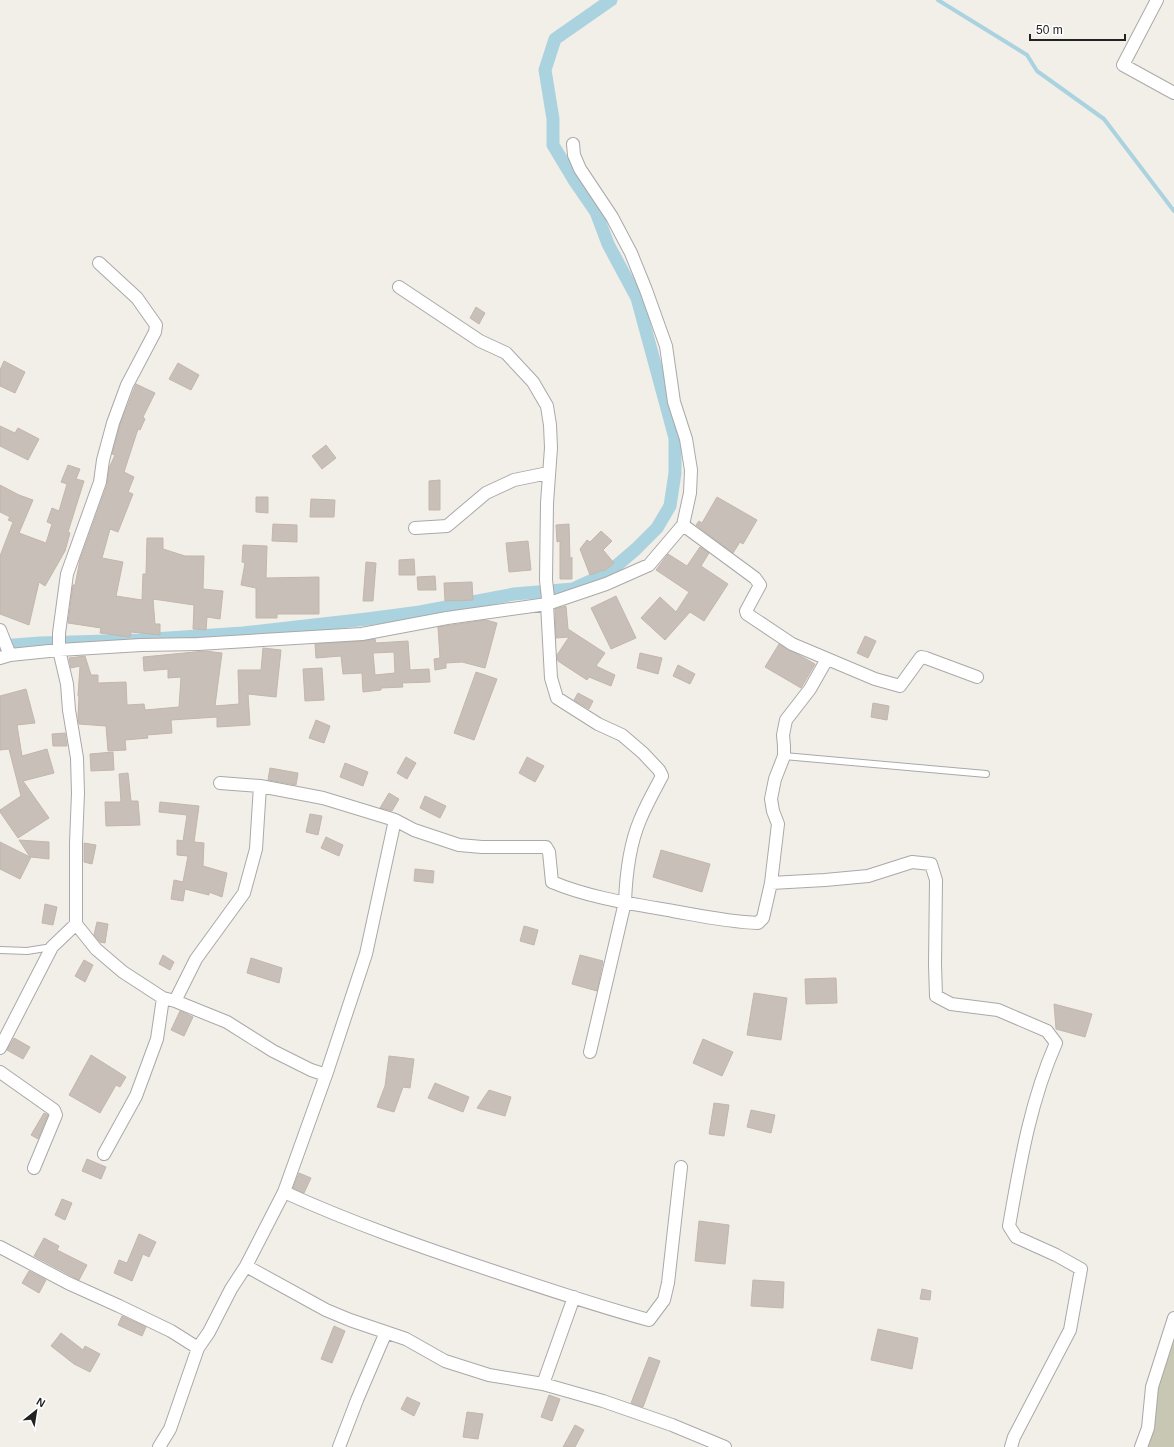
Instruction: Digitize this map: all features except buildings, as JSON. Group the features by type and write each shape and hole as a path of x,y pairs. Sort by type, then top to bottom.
{"street":[{"path":"1158,0 1123,66 1174,94"},
{"path":"2,634 6,655 59,642 198,644 362,634 547,601 606,584 649,565 683,525 690,493 691,470 686,439 674,402 666,346 646,290 631,254 612,217 580,169 574,155 573,144"},
{"path":"99,263 137,298 156,325 155,332 127,385 113,423 103,460 100,482 67,574 59,642 67,684 69,710 77,758 78,793 76,843 76,924 96,949 123,972 163,998 175,1001 227,1022 273,1051 311,1070 326,1075"},
{"path":"399,287 480,341 506,353 533,382 547,406 551,448 548,473 546,580 551,678 556,698 598,724 622,735 648,758 659,770 662,776 639,820 630,852 625,902 590,1052"},
{"path":"415,528 447,526 486,493 514,480 548,473"},
{"path":"683,525 755,578 760,585 746,611 747,614 792,644 874,679 900,686 921,657 977,677"},
{"path":"220,783 260,786 323,798 395,820 414,830 459,845 482,847 546,847 549,852 552,882 573,890 625,902 741,922 758,923 763,918 772,883 778,824 773,811 772,799 775,779 784,756 783,735 786,720 796,710 827,659"},
{"path":"175,1001 196,960 244,893 256,849 260,786"},
{"path":"159,1447 170,1429 198,1348 209,1332 231,1289 246,1266 284,1192 326,1075 366,954 395,820"},
{"path":"772,883 868,876 912,862 930,864 936,880 936,996 951,1004 998,1010 1047,1032 1056,1043 1032,1109 1020,1161 1009,1226 1016,1237 1056,1255 1081,1269 1070,1330 1014,1437 1011,1447"},
{"path":"0,1048 52,947 76,924"},
{"path":"104,1154 136,1096 157,1039 163,998"},
{"path":"0,1072 54,1110 56,1115 34,1168"},
{"path":"284,1192 328,1212 432,1250 541,1287 649,1320 664,1300 668,1283 681,1167"},
{"path":"0,1247 68,1283 171,1331 198,1348"},
{"path":"246,1266 326,1310 350,1320 406,1339 445,1361 489,1375 543,1384 597,1399 636,1412 725,1447"},
{"path":"543,1384 574,1297"},
{"path":"1141,1447 1148,1428 1152,1387 1174,1318"},
{"path":"339,1447 386,1332"}],"lane":[{"path":"784,756 986,774"},
{"path":"0,950 27,951 52,947"}],"shaded area":[{"path":"1174,1319 1174,1447 1141,1447"}],"waterway":[{"path":"0,646 40,643 139,640 243,633 420,612 514,594 573,589 608,573 636,549 657,528 670,506 675,473 675,438 637,298 608,244 596,212 574,180 553,145 553,119 545,70 555,39 611,0"},
{"path":"938,0 1027,55 1037,71 1104,119 1174,211"}]}
